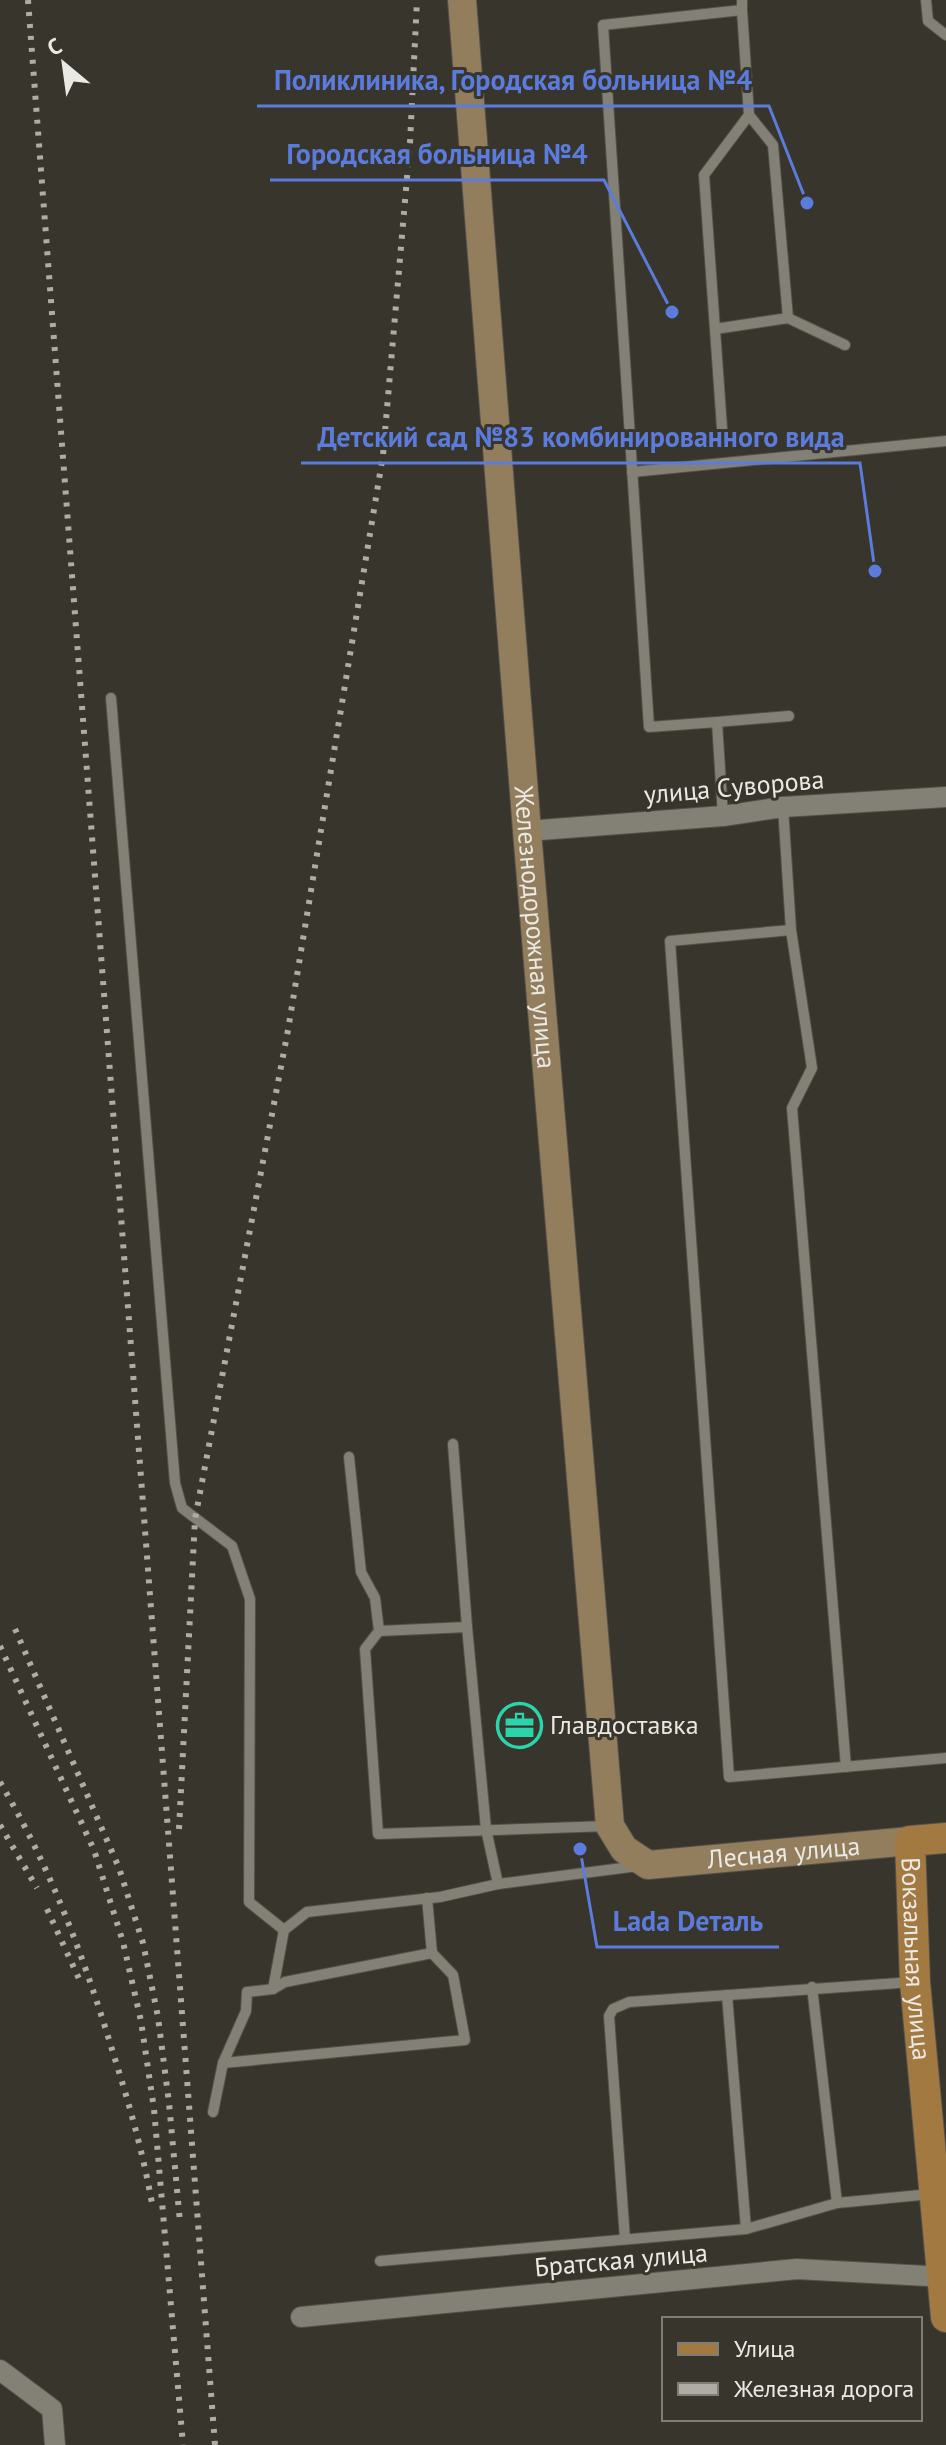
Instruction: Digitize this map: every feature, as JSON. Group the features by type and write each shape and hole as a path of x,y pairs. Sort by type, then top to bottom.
{"main road":[{"name":"Железнодорожная улица","path":"462,0 527,831 627,1847"},
{"name":"Лесная улица","path":"627,1847 946,1838"},
{"name":"Вокзальная улица","path":"910,1841 915,1982 946,2317"}],"street":[{"name":"улица Суворова","path":"527,831 723,816 783,807 946,797"},
{"name":"Братская улица","path":"301,2317 797,2269 944,2277"},
{"path":"0,2370 52,2409 55,2445"}],"lane":[{"path":"926,0 928,21 946,35"},
{"path":"788,318 773,145 749,115 742,5 603,25 649,727 789,716"},
{"path":"723,442 704,175 749,115"},
{"path":"715,329 788,318 845,345"},
{"path":"632,472 946,441"},
{"path":"111,698 175,1483 182,1508 232,1546 250,1599 249,1902 284,1930"},
{"path":"717,722 723,816"},
{"path":"783,807 791,930 812,1068 792,1108 846,1767"},
{"path":"791,930 670,941 729,1777 946,1758"},
{"path":"453,1444 486,1829 498,1884"},
{"path":"349,1457 361,1572 375,1598 379,1631 365,1649 378,1834 486,1829 627,1847"},
{"path":"379,1631 467,1627"},
{"path":"273,1989 284,1930 307,1912 427,1898 498,1884 627,1847"},
{"path":"223,2063 465,2040 453,1975 432,1953 427,1898"},
{"path":"213,2112 223,2063 246,2011 247,1992 273,1989 285,1982 432,1953"},
{"path":"625,2239 609,2016 620,2004 812,1987 915,1982"},
{"path":"812,1987 837,2203"},
{"path":"727,1995 746,2229"},
{"path":"380,2261 746,2229 837,2203 933,2194"}],"railway":[{"path":"28,0 215,2445"},
{"path":"179,1829 195,1519 288,1030 383,455 410,143 417,0"},
{"path":"15,1629 119,1868 143,1943 158,2017 180,2222"},
{"path":"0,1646 94,1850 123,1942 141,2021 154,2109 183,2445"},
{"path":"0,1782 51,1881 79,1950 126,2094 153,2209"},
{"path":"0,1825 37,1888"},
{"path":"47,1909 80,1981"}],"place":[{"name":"Поликлиника, Городская больница №4","path":"807,203"},
{"name":"Городская больница №4","path":"672,312"},
{"name":"Детский сад №83 комбинированного вида","path":"875,571"},
{"name":"Главдоставка","path":"519,1725"},
{"name":"Lada Dеталь","path":"580,1849"}]}
